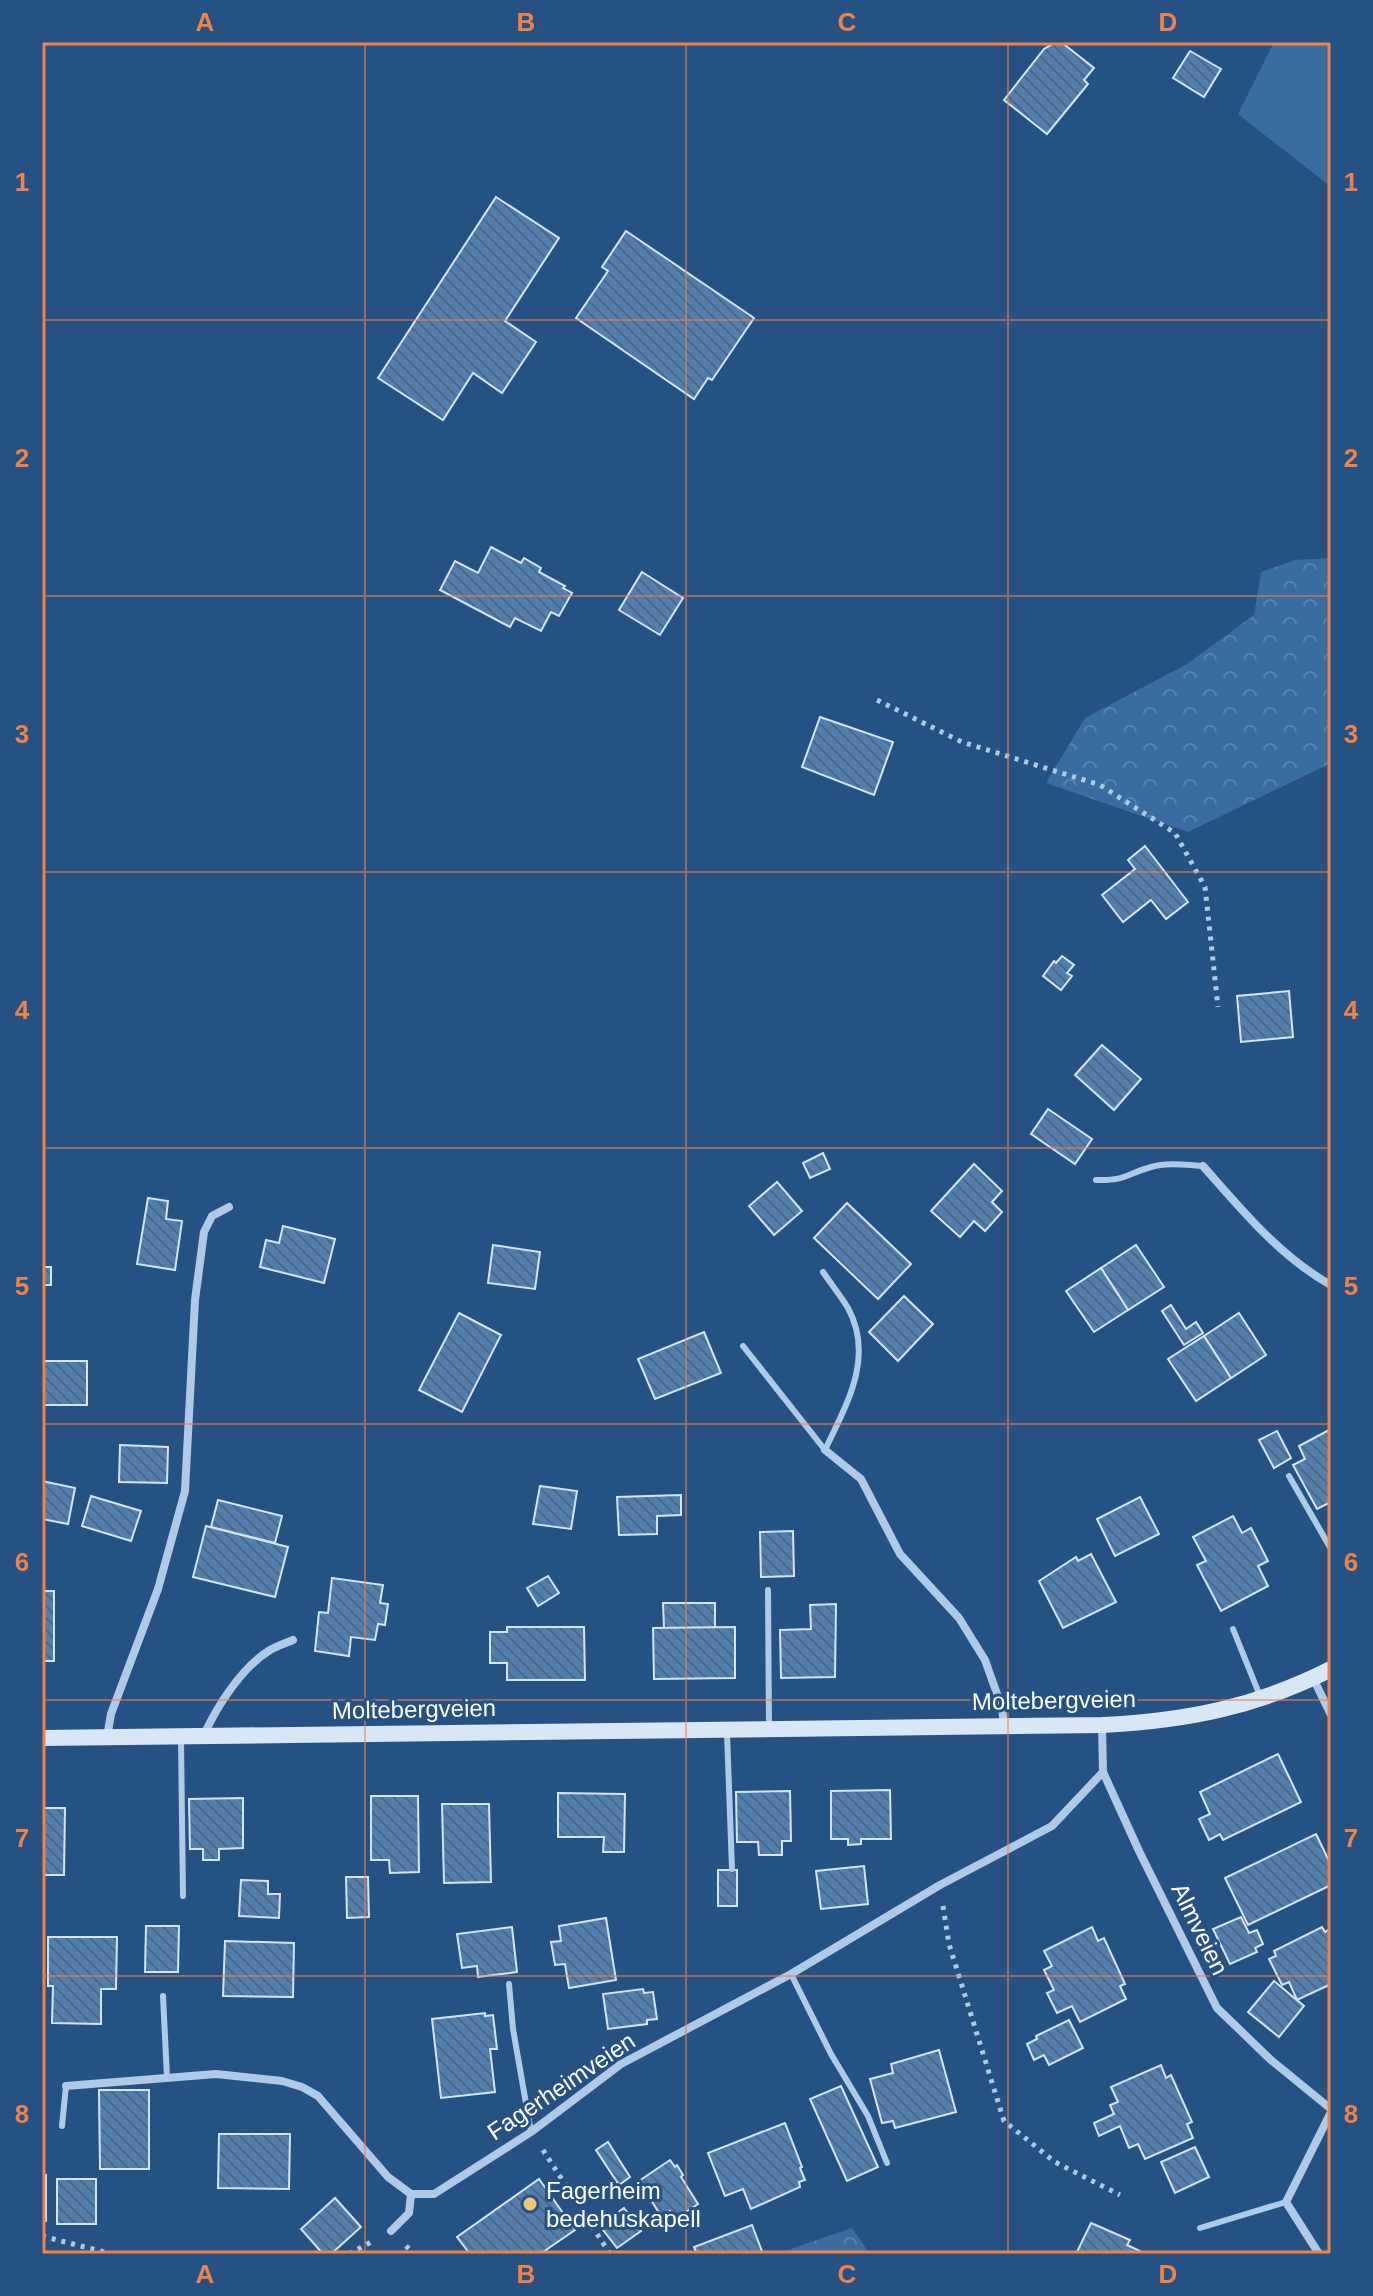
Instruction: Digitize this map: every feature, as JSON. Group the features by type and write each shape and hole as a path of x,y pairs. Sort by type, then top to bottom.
{"main road":[{"name":"Moltebergveien","path":"42,1738 1142,1723 1227,1710 1262,1699 1331,1669"}],"street":[{"path":"1203,1166 1238,1207 1283,1250 1331,1285"},
{"path":"107,1738 111,1714 158,1589 185,1491 195,1300 204,1232 212,1216 229,1207"},
{"path":"825,1450 861,1479 900,1554 965,1628 985,1660 1002,1708 1004,1725"},
{"path":"204,1736 216,1709 240,1678 268,1651 293,1640"},
{"path":"1313,1678 1331,1715"},
{"name":"Almveien","path":"1102,1725 1103,1772 1217,2008 1271,2060 1331,2110"},
{"name":"Fagerheimveien","path":"411,2194 434,2194 531,2132 621,2064 791,1974 940,1885 1052,1826 1103,1772"},
{"path":"66,2086 216,2074 282,2081 302,2087 318,2096 388,2177 411,2194 409,2213 391,2231"},
{"path":"1319,2254 1286,2202 1331,2110"}],"lane":[{"path":"1096,1180 1119,1181 1148,1167 1164,1164 1203,1166"},
{"path":"743,1346 825,1450 855,1387 859,1368 855,1324 847,1306 823,1272"},
{"path":"1289,1476 1331,1549"},
{"path":"768,1590 769,1729"},
{"path":"1233,1629 1262,1699"},
{"path":"727,1729 732,1869"},
{"path":"181,1736 183,1896"},
{"path":"791,1974 831,2054 868,2116 887,2163"},
{"path":"509,1984 513,2029 531,2132"},
{"path":"163,1996 167,2077"},
{"path":"62,2126 66,2086"},
{"path":"1200,2228 1286,2202"}],"path":[{"path":"877,700 962,742 1100,785 1175,833 1205,887 1218,1007"},
{"path":"940,1885 949,1944 1004,2121 1055,2162 1120,2195"},
{"path":"531,2132 610,2254"},
{"path":"42,2236 112,2254"}],"green space":[{"path":"1274,42 1331,42 1331,187 1238,114"},
{"path":"1331,558 1331,763 1188,832 1046,783 1085,718 1187,664 1254,615 1261,572 1295,560"},
{"path":"852,2228 870,2254 776,2254"}],"building":[{"path":"1061,42 1094,68 1084,80 1088,84 1047,134 1004,100 1044,49"},
{"path":"1190,51 1221,69 1204,97 1173,78"},
{"path":"496,197 559,238 505,321 536,342 502,393 473,373 443,420 378,378"},
{"path":"626,231 754,318 712,380 708,378 694,399 576,318 608,271 602,267"},
{"path":"491,547 521,563 524,558 541,568 539,572 572,593 559,616 551,612 541,631 515,618 510,627 440,590 455,561 478,573"},
{"path":"642,572 683,598 660,635 619,610"},
{"path":"820,717 893,742 874,795 802,767"},
{"path":"1145,846 1188,902 1166,919 1151,900 1123,922 1102,895 1135,869 1128,860"},
{"path":"1062,956 1074,965 1067,973 1072,976 1061,990 1043,976"},
{"path":"1289,991 1293,1037 1241,1042 1237,996"},
{"path":"1102,1045 1141,1079 1114,1110 1075,1075"},
{"path":"1048,1109 1092,1139 1075,1164 1031,1134"},
{"path":"823,1153 830,1169 810,1178 803,1163"},
{"path":"974,1164 1002,1191 992,1202 1002,1212 985,1231 974,1221 960,1237 931,1211"},
{"path":"777,1182 802,1211 774,1235 749,1206"},
{"path":"148,1198 168,1201 166,1219 182,1221 175,1270 137,1264"},
{"path":"847,1203 911,1264 878,1299 814,1238"},
{"path":"42,1209 44,1267 51,1267 51,1285 42,1285"},
{"path":"283,1226 335,1239 324,1283 260,1267 266,1240 279,1243"},
{"path":"493,1245 540,1252 535,1289 488,1283"},
{"path":"1136,1245 1164,1287 1128,1310 1101,1268"},
{"path":"1101,1268 1128,1310 1094,1332 1066,1291"},
{"path":"904,1296 933,1324 898,1361 869,1332"},
{"path":"1171,1305 1186,1329 1196,1322 1203,1333 1184,1345 1162,1311"},
{"path":"459,1313 501,1335 462,1412 419,1390"},
{"path":"1239,1313 1266,1355 1231,1378 1204,1336"},
{"path":"704,1332 721,1373 655,1399 638,1359"},
{"path":"1204,1336 1231,1378 1196,1401 1168,1359"},
{"path":"42,1361 87,1361 87,1405 42,1405"},
{"path":"1331,1429 1331,1502 1317,1509 1293,1465 1305,1459 1299,1446"},
{"path":"1277,1431 1291,1458 1274,1468 1259,1440"},
{"path":"120,1445 168,1447 167,1483 119,1482"},
{"path":"42,1481 75,1488 68,1524 42,1519"},
{"path":"540,1486 577,1491 571,1529 533,1524"},
{"path":"681,1495 681,1515 657,1516 657,1534 619,1535 617,1497"},
{"path":"91,1496 141,1511 131,1541 82,1526"},
{"path":"1140,1497 1159,1534 1115,1556 1097,1519"},
{"path":"218,1500 282,1516 275,1543 211,1527"},
{"path":"1233,1516 1242,1533 1251,1528 1268,1561 1258,1566 1268,1586 1221,1611 1197,1565 1206,1561 1193,1537"},
{"path":"206,1526 288,1547 275,1597 193,1577"},
{"path":"793,1531 794,1576 761,1577 760,1532"},
{"path":"1091,1554 1116,1602 1063,1628 1039,1581 1076,1557 1078,1561"},
{"path":"548,1576 559,1593 538,1606 527,1588"},
{"path":"332,1578 383,1585 380,1603 388,1604 385,1625 378,1624 375,1640 351,1637 349,1656 315,1651 319,1612 328,1613"},
{"path":"42,1591 54,1591 54,1661 42,1661"},
{"path":"663,1603 715,1603 715,1628 664,1628"},
{"path":"836,1604 835,1677 781,1678 780,1630 811,1629 810,1605"},
{"path":"507,1627 584,1627 585,1680 507,1680 507,1663 490,1663 490,1632 507,1632"},
{"path":"735,1627 735,1678 654,1679 653,1628"},
{"path":"1278,1754 1301,1802 1223,1840 1220,1834 1209,1840 1199,1819 1210,1814 1200,1792"},
{"path":"890,1790 891,1839 861,1839 861,1844 848,1845 848,1839 831,1839 831,1791"},
{"path":"790,1791 791,1841 782,1841 782,1855 759,1855 758,1842 737,1842 736,1792"},
{"path":"558,1793 625,1794 624,1852 603,1852 604,1837 558,1837"},
{"path":"371,1796 418,1796 419,1872 390,1873 389,1860 371,1860"},
{"path":"243,1798 243,1848 219,1849 219,1860 203,1860 203,1849 190,1849 189,1799"},
{"path":"442,1804 489,1804 491,1882 444,1883"},
{"path":"42,1808 65,1808 64,1875 42,1875"},
{"path":"1316,1834 1331,1865 1331,1885 1248,1925 1225,1878"},
{"path":"864,1866 868,1904 821,1909 816,1871"},
{"path":"718,1870 737,1870 737,1906 718,1906"},
{"path":"346,1877 368,1877 369,1917 347,1918"},
{"path":"241,1880 268,1881 268,1894 280,1894 279,1918 239,1916"},
{"path":"1241,1917 1249,1933 1257,1930 1263,1944 1255,1948 1257,1952 1230,1964 1213,1929"},
{"path":"606,1918 616,1980 569,1988 565,1964 555,1965 551,1942 561,1941 559,1926"},
{"path":"146,1926 179,1926 178,1972 145,1972"},
{"path":"512,1927 517,1972 478,1977 477,1966 462,1968 457,1934"},
{"path":"1092,1927 1098,1941 1104,1938 1125,1984 1120,1986 1126,1999 1080,2022 1072,2006 1057,2013 1047,1993 1054,1990 1044,1970 1052,1966 1044,1951"},
{"path":"1322,1927 1325,1932 1331,1928 1331,1984 1297,2000 1289,1982 1282,1985 1269,1959 1276,1956 1274,1951"},
{"path":"48,1937 117,1937 116,1989 101,1989 101,2024 52,2023 53,1986 48,1986"},
{"path":"225,1941 294,1943 293,1997 223,1996"},
{"path":"1274,1981 1304,2006 1279,2037 1248,2012"},
{"path":"643,1989 644,1993 653,1992 657,2019 647,2020 647,2024 608,2029 603,1994"},
{"path":"485,2013 485,2016 493,2015 497,2049 490,2049 495,2092 441,2098 432,2019"},
{"path":"1069,2020 1083,2048 1049,2065 1044,2055 1034,2060 1027,2044 1037,2039 1036,2036"},
{"path":"939,2050 956,2112 895,2128 893,2121 882,2123 870,2079 893,2073 891,2064"},
{"path":"1161,2065 1166,2078 1171,2075 1192,2122 1187,2124 1193,2138 1145,2159 1138,2144 1129,2148 1120,2126 1099,2136 1094,2123 1114,2114 1110,2105 1118,2102 1111,2087"},
{"path":"841,2086 878,2167 847,2181 810,2099"},
{"path":"99,2090 149,2090 149,2169 100,2169"},
{"path":"785,2123 802,2167 805,2180 799,2182 800,2187 751,2209 743,2189 725,2196 708,2153"},
{"path":"219,2134 290,2134 289,2189 218,2188"},
{"path":"608,2142 630,2177 619,2185 596,2150"},
{"path":"1195,2147 1209,2177 1175,2193 1161,2162"},
{"path":"670,2160 675,2167 677,2165 698,2204 675,2219 670,2211 661,2216 639,2181"},
{"path":"42,2175 46,2175 46,2221 42,2221"},
{"path":"57,2179 96,2179 96,2224 57,2224"},
{"name":"Fagerheim bedehuskapell","path":"539,2179 575,2230 540,2254 470,2254 457,2237"},
{"path":"335,2198 361,2227 331,2254 323,2254 301,2229"},
{"path":"624,2208 641,2231 617,2248 600,2226"},
{"path":"1091,2223 1130,2240 1127,2245 1146,2254 1076,2254"},
{"path":"752,2225 763,2254 697,2254 694,2247"}],"place":[{"name":"Fagerheim bedehuskapell","path":"530,2204"}]}
